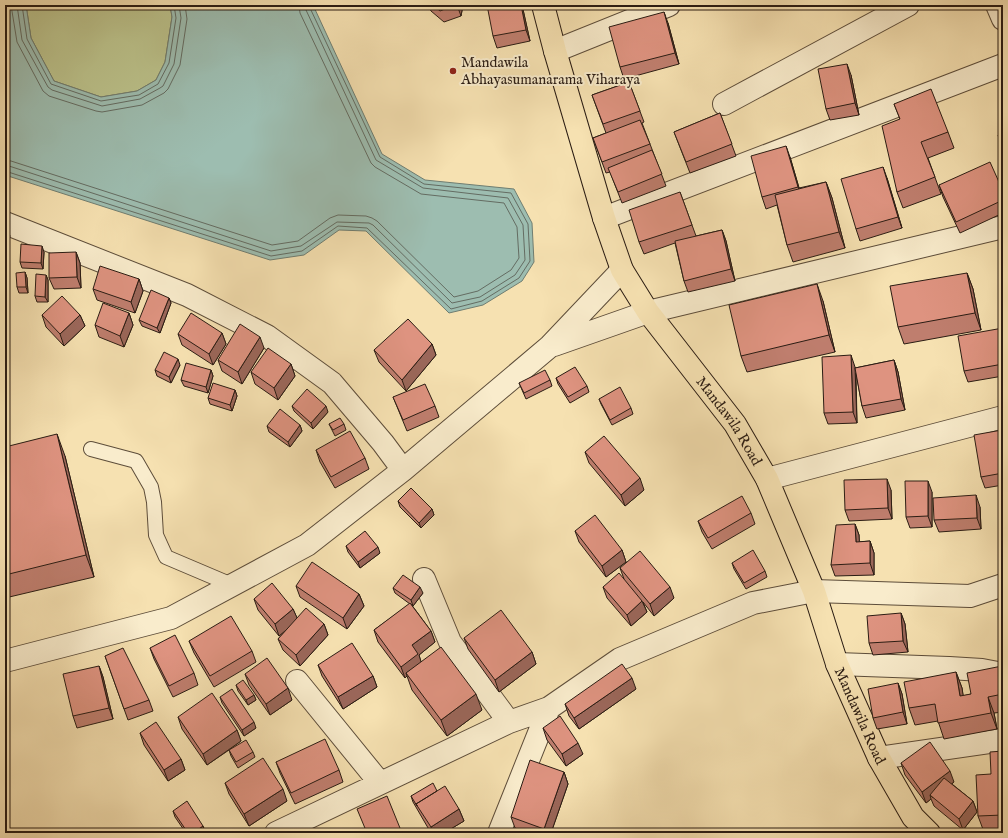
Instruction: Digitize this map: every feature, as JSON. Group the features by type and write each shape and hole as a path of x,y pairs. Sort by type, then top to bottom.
{"main road":[{"name":"Mandawila Road","path":"543,5 604,218 622,270 648,312 735,424 767,479 814,591 837,664 879,758 913,817 929,833"}],"street":[{"path":"555,51 669,5"},
{"path":"724,104 908,5"},
{"path":"997,5 1003,19"},
{"path":"604,218 1003,65"},
{"path":"5,223 187,295 267,336 332,383 383,443 403,470"},
{"path":"549,347 648,312 1003,227"},
{"path":"5,661 171,618 307,545 403,470 549,347 622,270"},
{"path":"767,479 1003,417"},
{"path":"424,579 450,642 509,722"},
{"path":"276,833 509,722 549,708 620,659 753,603 814,591 970,596 1003,585"},
{"path":"837,664 982,670 1003,674"},
{"path":"297,681 380,783"},
{"path":"499,833 549,708"},
{"path":"879,758 1003,740"}],"lane":[{"path":"91,449 136,461 151,487 154,502 156,535 166,557 232,585"}],"green space":[{"path":"26,5 170,5 172,17 165,62 156,80 137,91 101,97 54,81 31,38"}],"water":[{"path":"5,5 26,5 31,38 54,81 101,97 137,91 156,80 165,62 172,17 170,5 313,5 382,154 425,180 514,189 532,223 534,262 522,281 483,305 449,313 366,231 339,230 304,255 270,260 5,175"}],"building":[{"path":"433,5 455,5 440,11"},
{"path":"487,5 521,5 526,30 493,36"},
{"path":"664,12 675,53 620,67 609,27"},
{"path":"847,64 855,103 826,109 818,69"},
{"path":"629,82 640,111 603,124 592,95"},
{"path":"931,89 948,132 921,142 935,177 897,192 882,126 900,119 894,104"},
{"path":"720,113 732,144 686,162 674,132"},
{"path":"640,120 650,144 602,162 593,138"},
{"path":"1003,134 1003,152 998,135"},
{"path":"786,146 798,187 762,197 751,156"},
{"path":"652,150 662,174 618,192 608,168"},
{"path":"990,162 1003,191 1003,200 956,222 939,185"},
{"path":"883,167 898,217 856,229 841,179"},
{"path":"826,182 839,232 787,245 775,195"},
{"path":"680,192 692,225 639,242 629,210"},
{"path":"722,230 731,269 684,281 675,241"},
{"path":"21,244 42,246 41,263 20,262"},
{"path":"76,252 77,277 49,278 49,253"},
{"path":"100,266 139,279 131,302 93,289"},
{"path":"25,272 26,287 17,287 16,273"},
{"path":"967,273 975,313 898,327 890,286"},
{"path":"36,274 46,275 45,297 35,296"},
{"path":"817,284 829,335 741,356 729,305"},
{"path":"151,290 169,298 157,328 139,320"},
{"path":"62,296 80,315 60,334 42,315"},
{"path":"103,303 129,313 120,336 95,325"},
{"path":"191,313 222,333 209,354 178,334"},
{"path":"408,319 432,344 402,380 374,350"},
{"path":"240,324 260,337 238,372 218,360"},
{"path":"1003,328 1003,364 964,371 958,336"},
{"path":"268,348 291,364 274,388 251,372"},
{"path":"164,352 178,359 169,377 155,370"},
{"path":"851,355 853,412 824,413 822,357"},
{"path":"894,360 901,399 862,406 855,368"},
{"path":"186,363 211,370 206,387 181,380"},
{"path":"575,367 587,386 568,397 556,378"},
{"path":"545,370 550,380 524,393 519,383"},
{"path":"213,383 235,390 230,405 208,398"},
{"path":"425,384 435,406 403,420 393,397"},
{"path":"620,387 631,408 610,420 599,399"},
{"path":"307,389 326,406 311,423 292,406"},
{"path":"280,409 300,425 288,442 267,426"},
{"path":"340,418 344,424 333,430 329,424"},
{"path":"1002,430 1003,473 981,477 974,435"},
{"path":"350,431 365,458 331,477 316,450"},
{"path":"57,434 86,555 5,575 5,447"},
{"path":"604,436 640,478 621,495 585,452"},
{"path":"887,479 888,508 845,510 844,480"},
{"path":"905,481 928,481 928,516 906,517"},
{"path":"411,488 432,509 419,523 398,501"},
{"path":"976,495 977,518 934,520 933,498"},
{"path":"742,496 751,513 708,538 698,521"},
{"path":"595,515 622,550 602,566 575,531"},
{"path":"855,524 856,542 870,541 870,563 831,565 836,525"},
{"path":"1003,528 1003,539 999,530"},
{"path":"365,531 378,547 358,562 346,546"},
{"path":"753,550 765,571 744,583 732,563"},
{"path":"640,551 670,587 650,604 620,568"},
{"path":"312,562 359,594 343,618 296,586"},
{"path":"619,573 642,601 627,615 603,587"},
{"path":"403,575 420,587 411,600 393,588"},
{"path":"272,583 293,609 275,624 254,599"},
{"path":"410,603 431,631 412,645 418,654 401,667 374,630"},
{"path":"306,608 324,624 296,655 278,639"},
{"path":"501,610 532,652 495,680 464,638"},
{"path":"901,613 903,641 869,643 867,616"},
{"path":"231,616 252,651 210,676 189,641"},
{"path":"175,635 194,673 169,686 150,648"},
{"path":"352,643 373,676 338,697 318,665"},
{"path":"441,647 476,694 441,720 406,673"},
{"path":"123,648 149,700 124,709 105,656"},
{"path":"267,658 288,688 266,704 245,674"},
{"path":"622,664 632,678 574,718 565,704"},
{"path":"99,666 109,708 73,716 63,674"},
{"path":"1002,666 1003,694 988,697 991,713 938,723 935,704 909,708 904,682 956,672 960,696 971,694 967,673"},
{"path":"243,680 254,695 246,700 236,685"},
{"path":"898,683 903,712 873,718 868,689"},
{"path":"232,689 254,722 242,730 220,697"},
{"path":"212,693 237,730 203,754 178,717"},
{"path":"560,716 578,743 562,754 543,728"},
{"path":"156,722 181,759 164,770 140,733"},
{"path":"325,739 339,770 291,793 276,762"},
{"path":"246,740 253,752 236,762 229,750"},
{"path":"930,742 950,771 922,792 901,763"},
{"path":"1003,751 1003,815 978,816 976,775 991,774 990,752"},
{"path":"263,758 283,789 244,814 225,783"},
{"path":"530,760 564,772 544,829 511,817"},
{"path":"944,778 973,801 959,819 930,795"},
{"path":"433,783 437,791 416,804 417,806 411,796"},
{"path":"445,786 459,809 431,827 416,804"},
{"path":"387,796 402,833 367,833 357,809"},
{"path":"187,801 203,826 193,833 188,833 173,811"}],"place":[{"name":"Mandawila Abhayasumanarama Viharaya","path":"453,71"}]}
